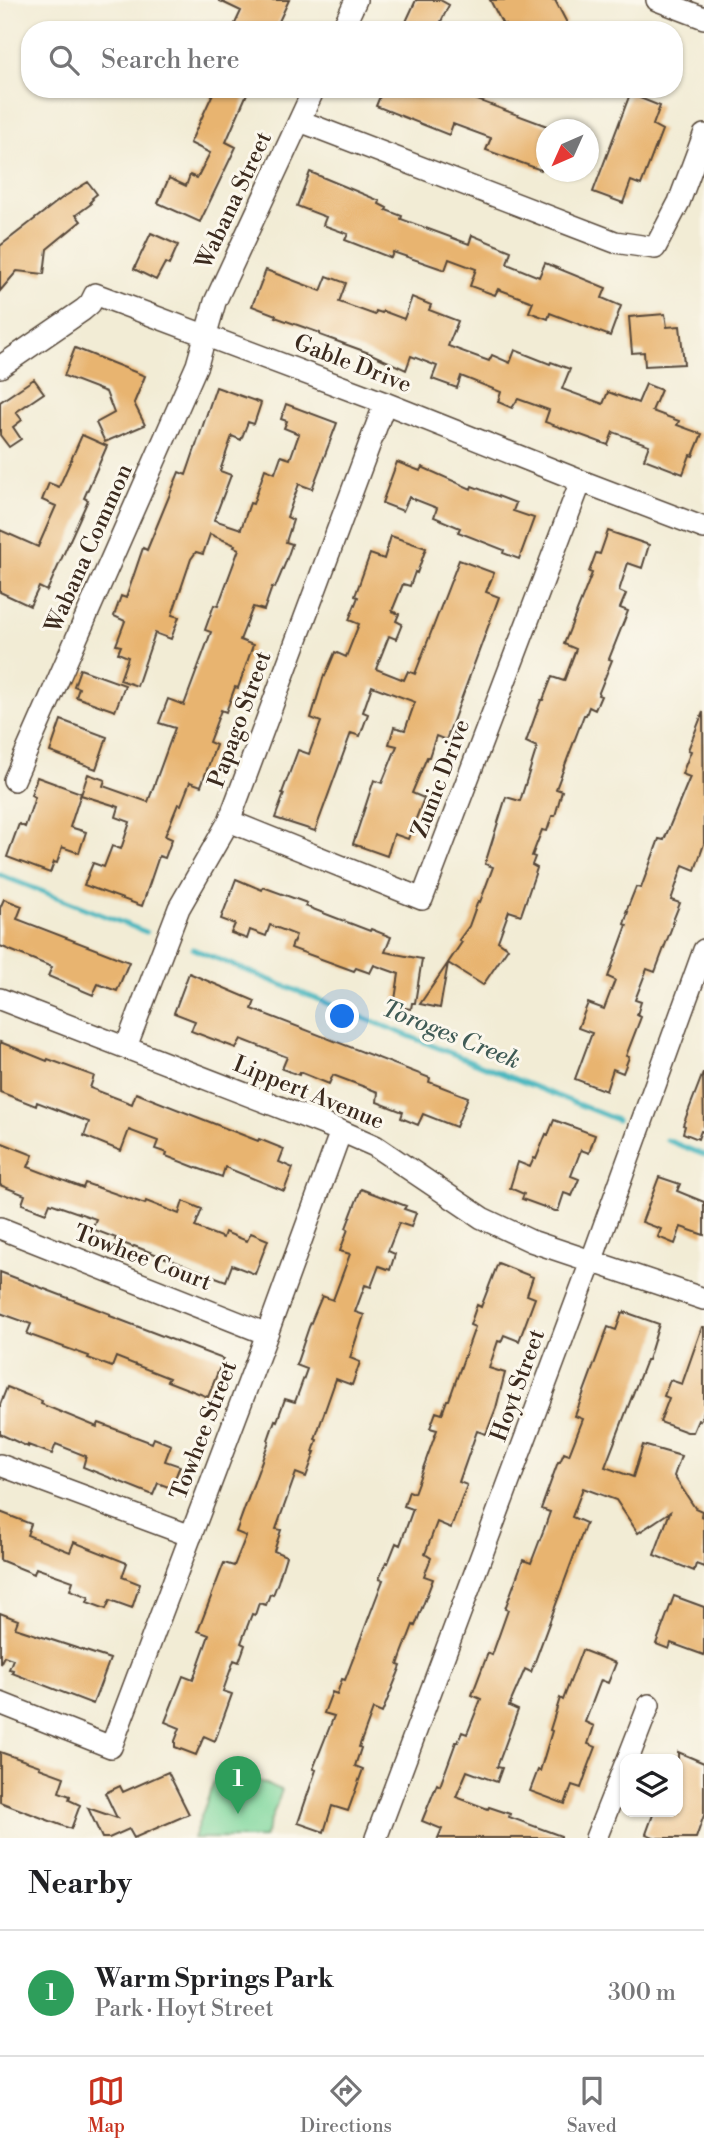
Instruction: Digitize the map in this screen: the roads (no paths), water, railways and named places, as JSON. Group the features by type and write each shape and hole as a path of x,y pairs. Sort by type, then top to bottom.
{"street":[{"path":"346,21 356,0"},
{"path":"657,0 704,18"},
{"name":"Wabana Street","path":"206,336 215,302 310,98"},
{"path":"300,121 615,243 655,248 679,202 704,135"},
{"name":"Gable Drive","path":"0,367 83,310 95,294 704,527"},
{"name":"Wabana Common","path":"14,780 197,365 206,336"},
{"name":"Papago Street","path":"126,1047 179,908 229,821 385,403"},
{"name":"Zunic Drive","path":"229,821 422,899 581,481"},
{"name":"Hoyt Street","path":"376,1838 591,1262 704,950"},
{"name":"Lippert Avenue","path":"0,999 375,1146 482,1218 531,1241 704,1299"},
{"name":"Towhee Street","path":"0,1703 111,1746 341,1131"},
{"name":"Towhee Court","path":"0,1228 267,1334"},
{"path":"0,1465 191,1536"},
{"path":"630,1754 649,1705"},
{"path":"596,1838 620,1778"}],"waterway":[{"name":"Toroges Creek","path":"0,875 146,932"},
{"name":"Toroges Creek","path":"193,949 617,1120"},
{"name":"Toroges Creek","path":"667,1140 704,1155"}],"place":[{"name":"Warm Springs Park","path":"238,1814"}]}
